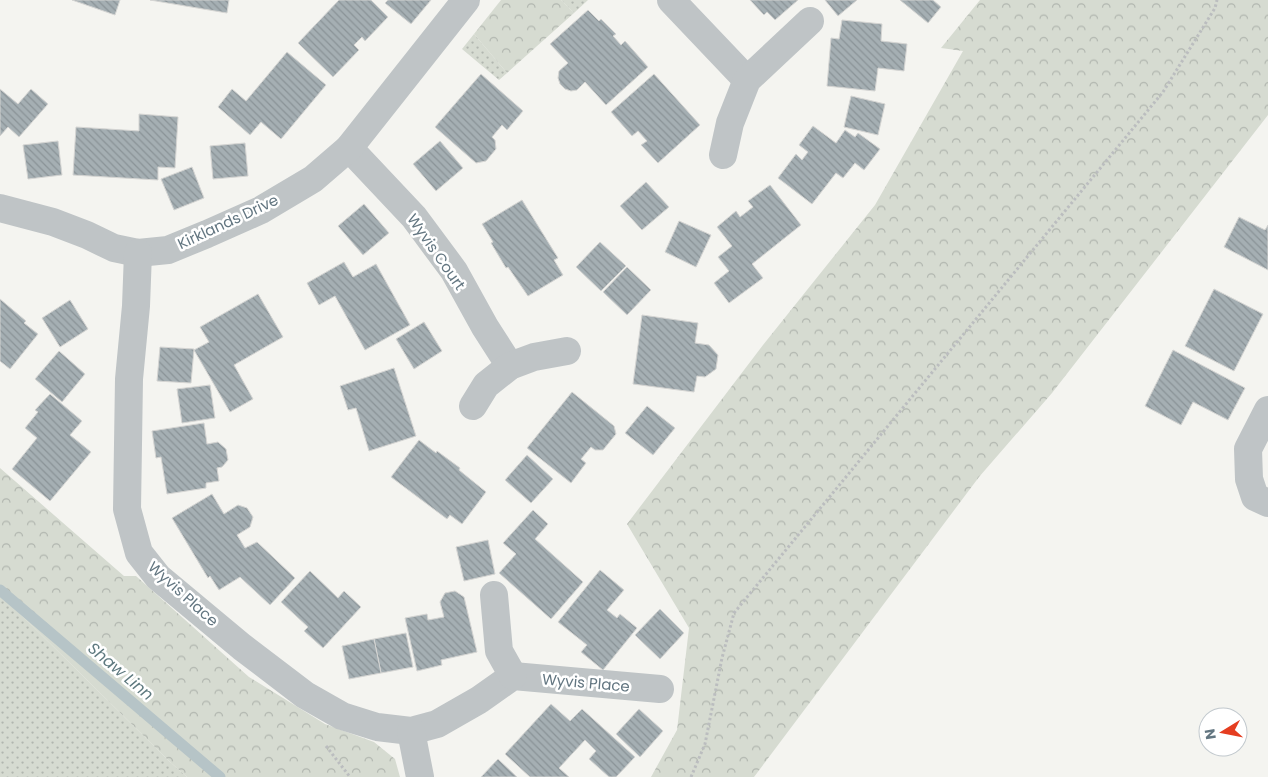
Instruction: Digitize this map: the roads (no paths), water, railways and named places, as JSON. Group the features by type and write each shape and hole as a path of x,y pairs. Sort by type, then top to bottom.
{"street":[{"name":"Kirklands Drive","path":"0,208 53,222 114,248 138,253 168,250 261,210 313,179 349,148 466,0"},
{"path":"671,0 747,80"},
{"path":"723,154 730,123 747,80 810,21"},
{"name":"Wyvis Court","path":"349,148 414,217 454,271 485,327 510,366"},
{"name":"Wyvis Place","path":"138,253 136,306 129,379 127,509 139,553 158,577 242,647 305,694 342,716 377,727 411,731 437,724 479,700 513,676 660,690"},
{"path":"473,406 486,385 510,366 534,357 566,350"},
{"path":"1268,410 1248,449 1248,479 1255,497 1268,503"},
{"path":"494,596 499,651 513,676"},
{"path":"411,731 420,777"}],"waterway":[{"name":"Shaw Linn","path":"0,590 220,777"}]}
